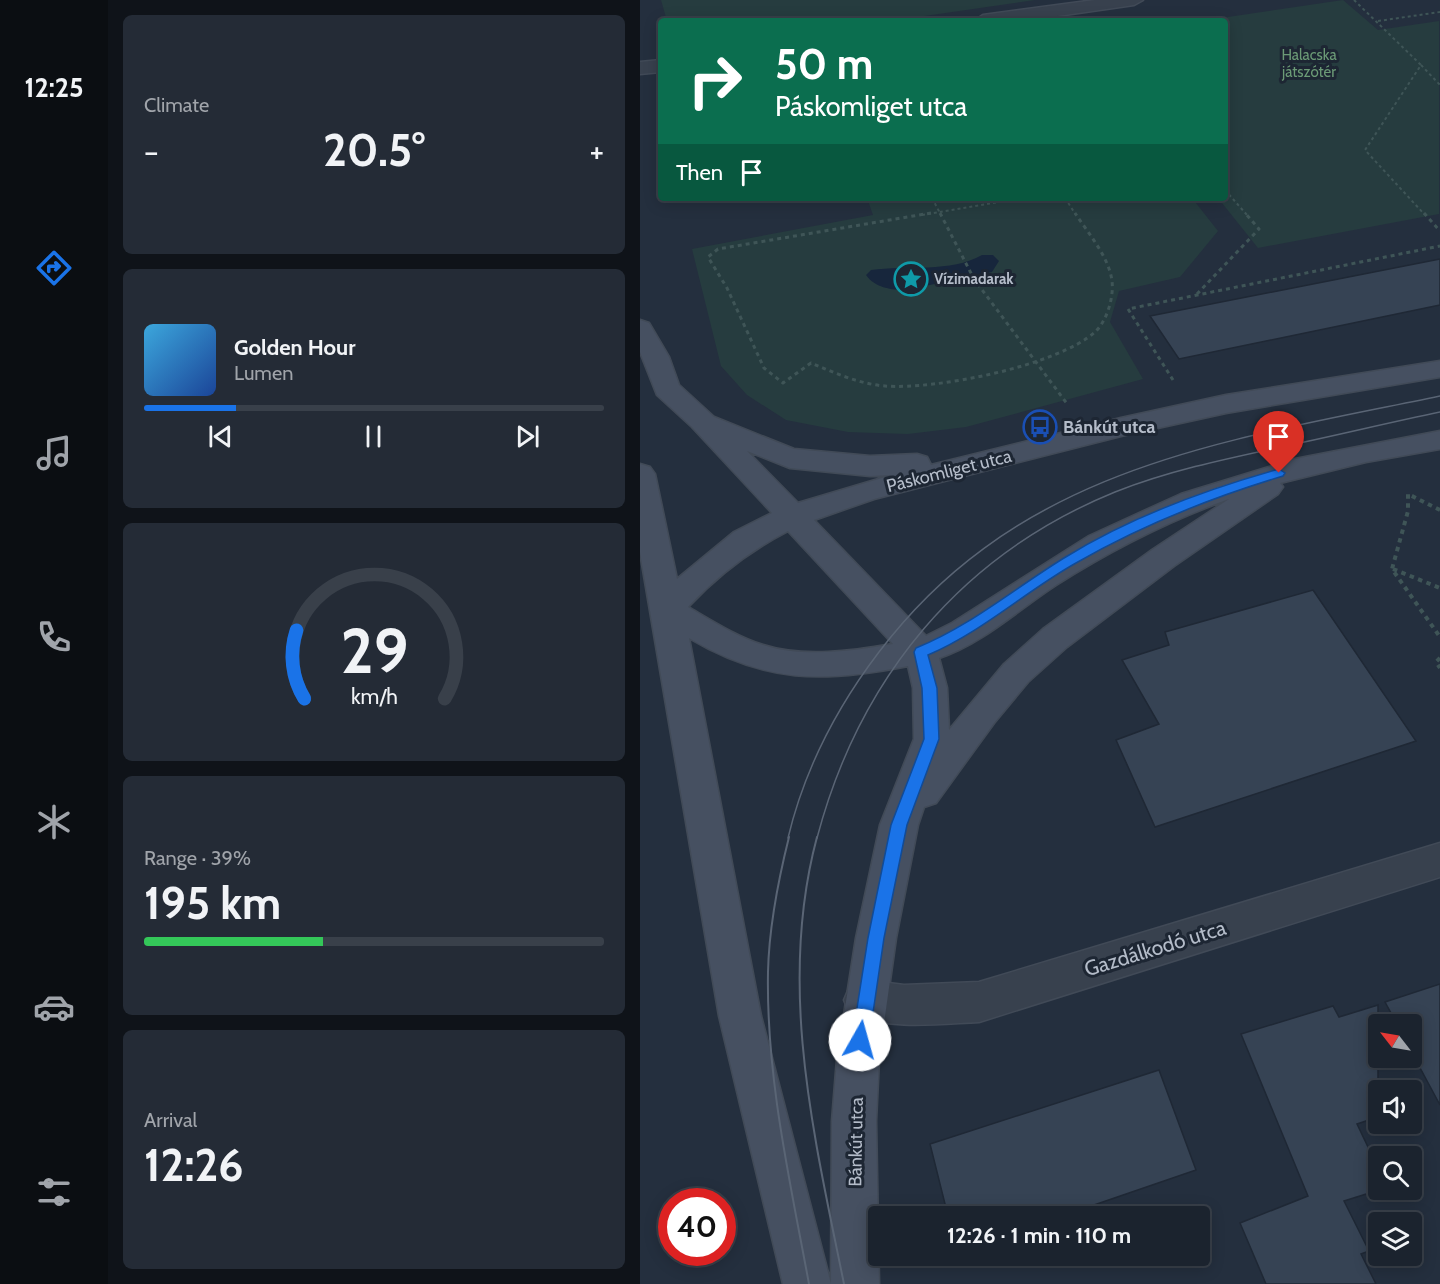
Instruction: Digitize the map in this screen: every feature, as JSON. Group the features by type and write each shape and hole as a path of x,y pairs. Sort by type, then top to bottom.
{"street":[{"path":"1005,18 1134,0"},
{"path":"640,69 658,66"},
{"name":"Bánkút utca","path":"640,328 656,357 667,389 702,421 921,652 930,688 931,739 899,825 865,1000 854,1121 855,1284"},
{"name":"Páskomliget utca","path":"667,610 717,562 745,540 792,516 867,491 1120,427 1226,405 1440,369"},
{"path":"702,421 790,458 826,464 870,466 987,461"},
{"path":"667,610 736,648 774,662 837,663 921,652 947,641 1070,560 1154,517 1216,492 1300,466 1345,455 1440,440"},
{"path":"899,825 982,713 1016,674 1055,638 1163,558 1300,466"},
{"path":"640,474 667,610 740,1016 807,1284"},
{"name":"Gazdálkodó utca","path":"865,1000 904,1005 979,1002 1440,860"}],"path":[{"path":"1354,0 1440,85"},
{"path":"1377,21 1440,12"},
{"path":"1421,65 1365,150 1440,231"},
{"path":"1196,295 1259,230 1228,194"},
{"path":"934,201 974,279 1074,414"},
{"path":"1004,201 718,249 708,257 712,267 727,288 764,368 783,383 811,363 842,376 883,386 934,382 991,373 1036,361 1072,346 1096,331 1108,313 1112,280 1102,258 1067,201"},
{"path":"1179,389 1128,309 1440,246"},
{"path":"1392,569 1408,511 1408,494 1440,510"},
{"path":"1392,569 1440,588"},
{"path":"1392,569 1440,637"},
{"path":"1440,658 1435,662 1440,668"}],"green space":[{"path":"661,0 1035,0 911,18 666,18"},
{"name":"Halacska játszótér","path":"1343,0 1378,30 1439,21 1439,214 1258,248 1220,201 1228,201 1228,18 1221,18"},
{"path":"868,201 1194,201 1218,231 1180,277 1119,291 1110,322 1143,379 966,427 908,434 848,432 786,420 747,395 721,366 692,249 873,215"}],"water":[{"path":"982,255 993,255 999,261 992,272 906,290 890,289 879,285 866,275 871,270 956,264"}],"building":[{"path":"1440,259 1440,305 1179,359 1150,316"},
{"path":"1313,590 1416,741 1155,827 1116,740 1159,724 1122,660 1169,645 1165,632"},
{"path":"1440,984 1440,1105 1420,1068 1422,1068 1422,1014 1392,1014 1385,1002"},
{"path":"1378,1005 1378,1014 1368,1014 1368,1068 1378,1068 1378,1080 1368,1080 1368,1120 1357,1124 1368,1147 1368,1193 1344,1201 1368,1249 1368,1251 1361,1254 1376,1284 1266,1284 1240,1223 1308,1196 1241,1034 1333,1006 1339,1017"},
{"path":"1159,1070 1196,1170 1091,1206 946,1206 930,1144"}],"tram line":[{"path":"788,838 803,788 824,740 864,673 879,652 935,589 996,539 1062,501 1133,471 1206,447 1440,396"},
{"path":"817,838 836,780 859,726 889,675 924,629 964,587 1009,550 1059,518 1115,492 1155,478 1218,461 1440,412"},
{"path":"789,837 772,921 768,1011 775,1090 809,1284"},
{"path":"817,837 805,893 800,949 800,1005 804,1061 812,1117 844,1284"}],"place":[{"name":"Vízimadarak","path":"911,279"},
{"name":"Bánkút utca","path":"1040,427"}],"route":[{"path":"860,1040 876,938 899,825 931,739 930,688 921,652 947,641 1070,560 1154,517 1216,492 1279,473"}]}
